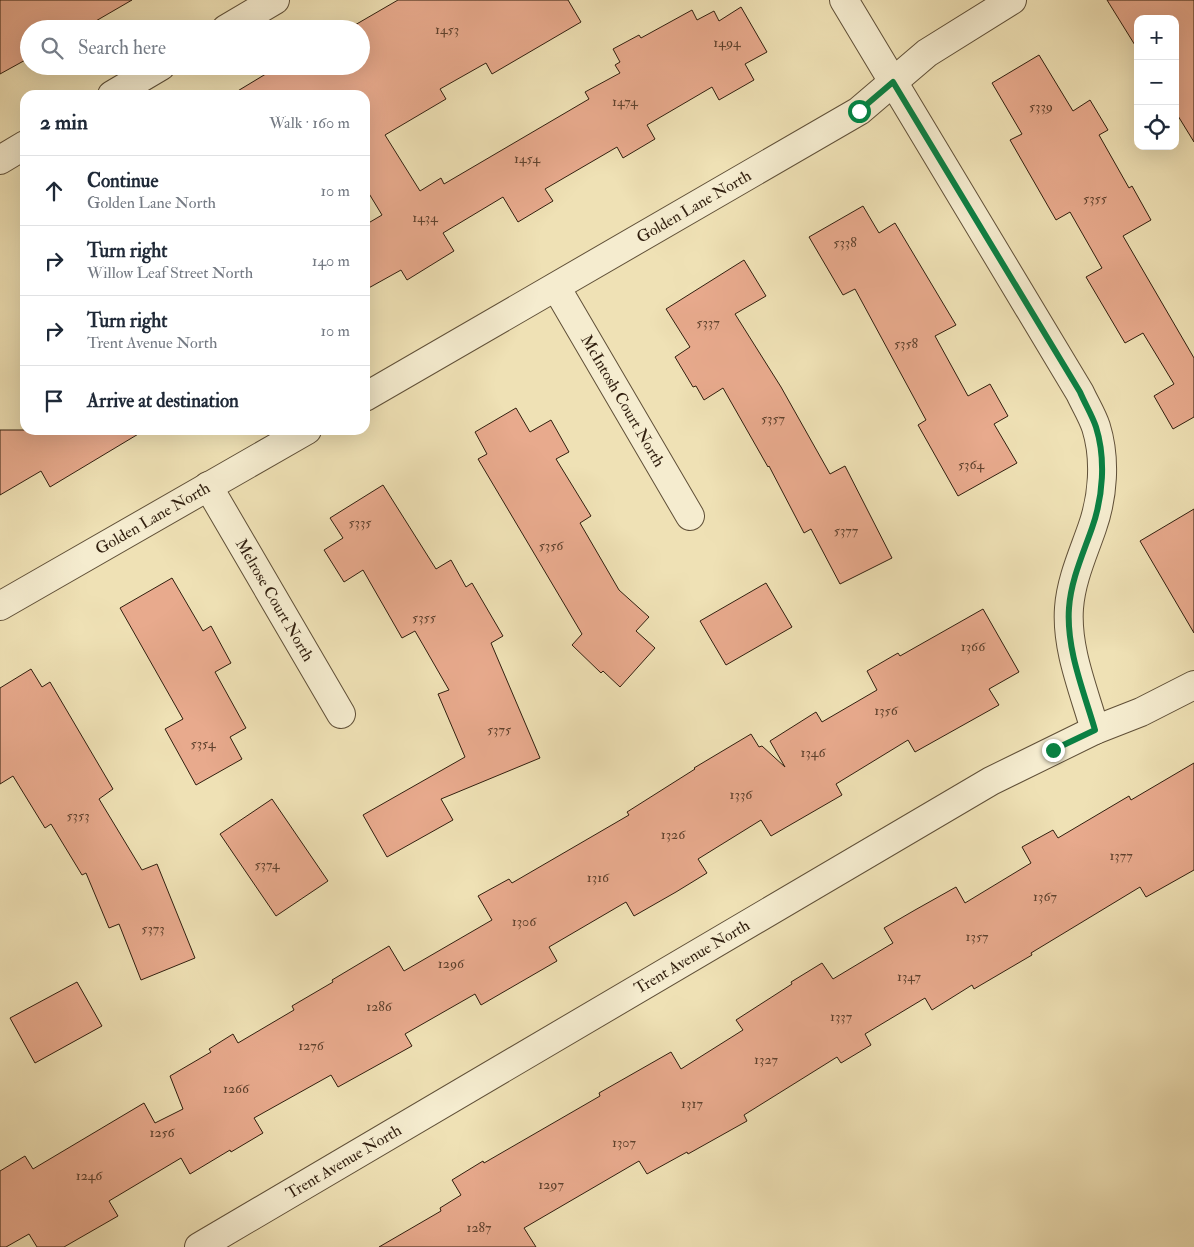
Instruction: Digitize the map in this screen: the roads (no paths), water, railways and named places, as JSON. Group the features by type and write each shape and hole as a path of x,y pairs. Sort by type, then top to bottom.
{"street":[{"path":"241,20 275,0"},
{"path":"844,0 1080,392 1096,427 1102,462 1100,496 1093,526 1074,579 1069,608 1070,639 1095,730"},
{"name":"Golden Lane North","path":"370,394 859,111 927,53 1012,0"},
{"path":"120,90 146,75"},
{"path":"0,160 20,148"},
{"name":"McIntosh Court North","path":"556,287 690,516"},
{"name":"Golden Lane North","path":"0,606 298,435"},
{"name":"Melrose Court North","path":"208,486 341,714"},
{"name":"Trent Avenue North","path":"200,1247 991,781 1095,730 1142,712 1194,685"}]}
